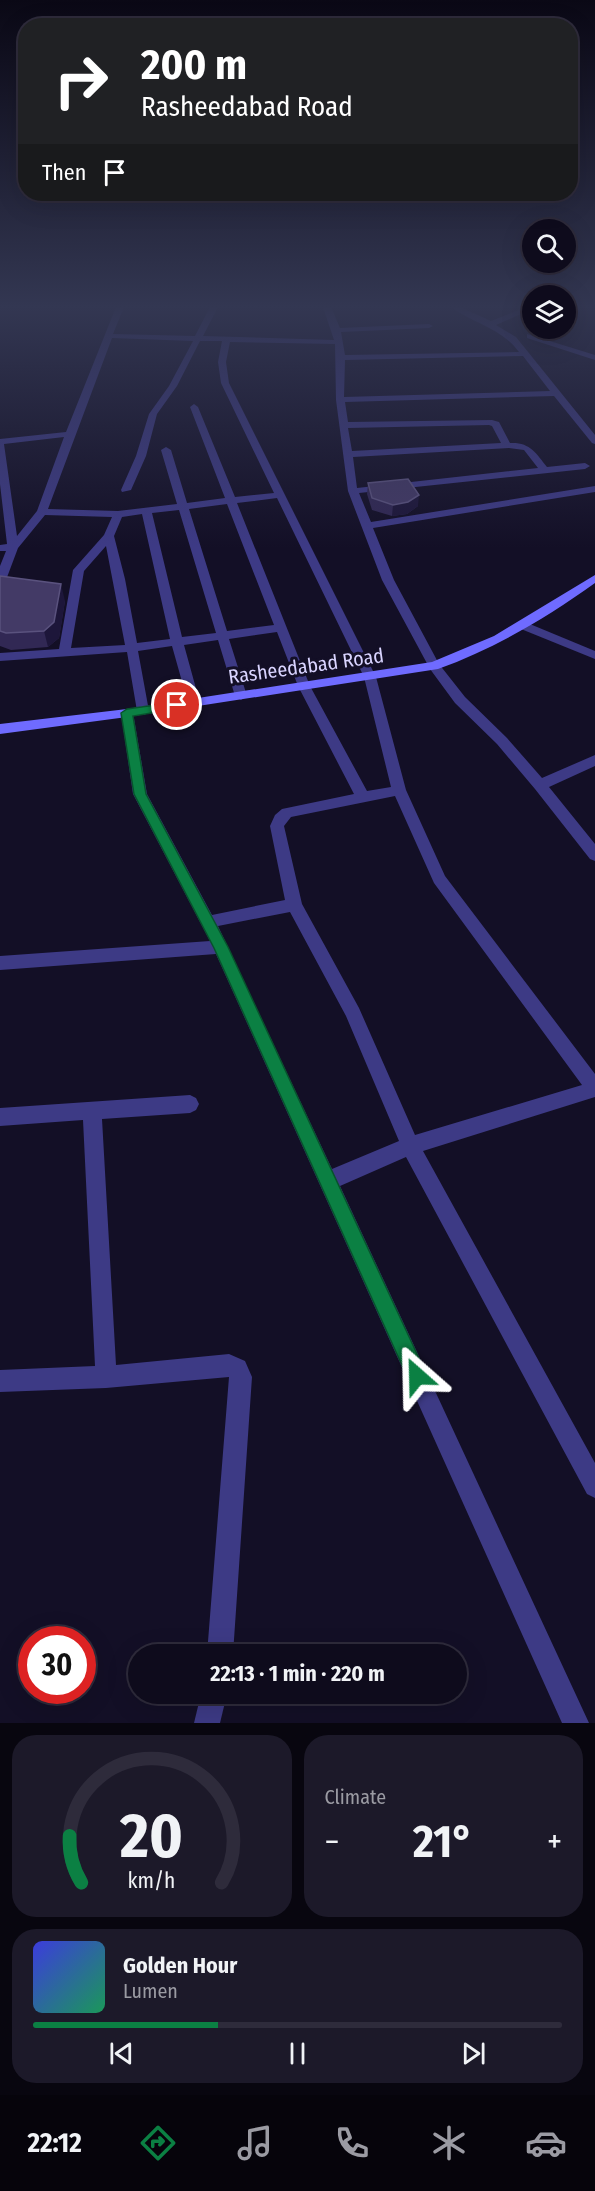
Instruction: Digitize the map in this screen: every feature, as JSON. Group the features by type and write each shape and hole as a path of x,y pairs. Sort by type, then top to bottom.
{"main road":[{"name":"Rasheedabad Road","path":"0,729 135,712 434,666 470,654 525,626 595,578"}],"street":[{"path":"0,580 13,547 42,513 89,387"},
{"path":"126,490 141,456 153,414 172,387"},
{"path":"227,387 370,676 399,790 439,879 595,1089 410,1146 328,1181"},
{"path":"340,387 340,400 353,491 388,580 434,666 460,700 502,741 540,785 595,855"},
{"path":"552,387 595,441"},
{"path":"340,400 556,393"},
{"path":"194,407 304,686 363,797"},
{"path":"344,425 489,422 496,424 507,446"},
{"path":"0,442 70,434"},
{"path":"0,446 13,547"},
{"path":"348,454 520,446 527,448 544,470"},
{"path":"166,450 241,696"},
{"path":"353,491 585,466"},
{"path":"367,526 595,489"},
{"path":"42,513 118,514 279,495"},
{"path":"146,510 194,703"},
{"path":"64,654 79,570 109,536 118,514"},
{"path":"109,536 118,567 130,648 140,794 221,947 576,1723"},
{"path":"0,548 13,547"},
{"path":"525,626 595,655"},
{"path":"0,657 130,648 281,628"},
{"path":"540,785 595,760"},
{"path":"399,790 287,813 280,819 277,826 294,905 353,1013 410,1146 595,1486"},
{"path":"207,922 294,905"},
{"path":"0,963 221,947"},
{"path":"0,1117 190,1104"},
{"path":"92,1109 106,1377"},
{"path":"0,1381 106,1377 229,1365 237,1369 241,1377 221,1644"},
{"path":"207,1723 212,1704"}],"building":[{"path":"408,479 419,495 408,502 393,505 372,498 368,483"},
{"path":"0,576 61,584 54,622 44,631 6,633 0,631"}],"route":[{"path":"177,705 127,713 140,794 221,947 417,1376"}]}
